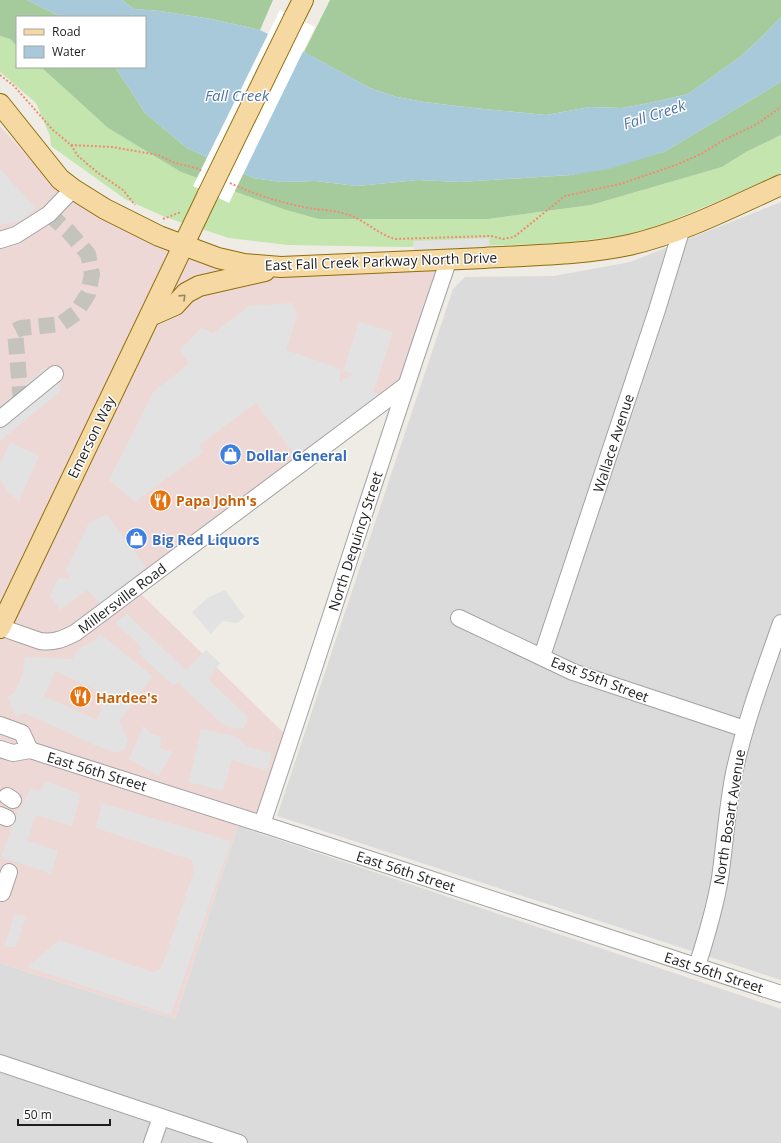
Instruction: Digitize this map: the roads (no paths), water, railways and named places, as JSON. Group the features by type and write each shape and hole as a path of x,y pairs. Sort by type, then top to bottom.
{"main road":[{"name":"Emerson Way","path":"0,628 208,194 303,0"},
{"name":"East Fall Creek Parkway North Drive","path":"0,104 60,179 73,189 128,221 159,236 229,261 244,264 280,267 562,254 610,248 648,240 682,228 781,185"},
{"path":"150,316 175,305 186,293 199,286 280,267"}],"street":[{"path":"0,240 16,235 49,214 73,189"},
{"name":"Wallace Avenue","path":"542,656 647,340 682,228"},
{"name":"North Dequincy Street","path":"262,824 405,386 449,259"},
{"path":"0,419 55,374"},
{"name":"Millersville Road","path":"0,628 46,642 59,641 75,633 405,386"},
{"name":"East 55th Street","path":"459,618 573,672 745,730"},
{"name":"North Bosart Avenue","path":"697,966 708,932 716,898 737,758 781,623"},
{"name":"East 56th Street","path":"0,726 22,733 30,750"},
{"name":"East 56th Street","path":"0,749 13,753 30,750 262,824 781,994"},
{"path":"2,893 10,872"},
{"path":"0,1063 239,1143"},
{"path":"152,1143 161,1116"}],"water":[{"name":"Fall Creek","path":"27,0 122,0 134,9 160,11 211,19 260,30 370,88 397,97 424,102 546,115 590,107 622,108 688,94 740,57 781,17 781,82 664,152 609,169 571,175 460,182 418,180 357,186 315,181 282,182 253,178 187,148 145,113 116,68 146,68 146,16 59,16"}],"tunnel":[{"path":"21,402 15,331 21,328 61,324 76,313 88,294 92,274 88,254 69,232 49,214"}],"place":[{"name":"Dollar General","path":"231,455"},
{"name":"Papa John's","path":"161,500"},
{"name":"Big Red Liquors","path":"136,539"},
{"name":"Hardee's","path":"80,697"}]}
